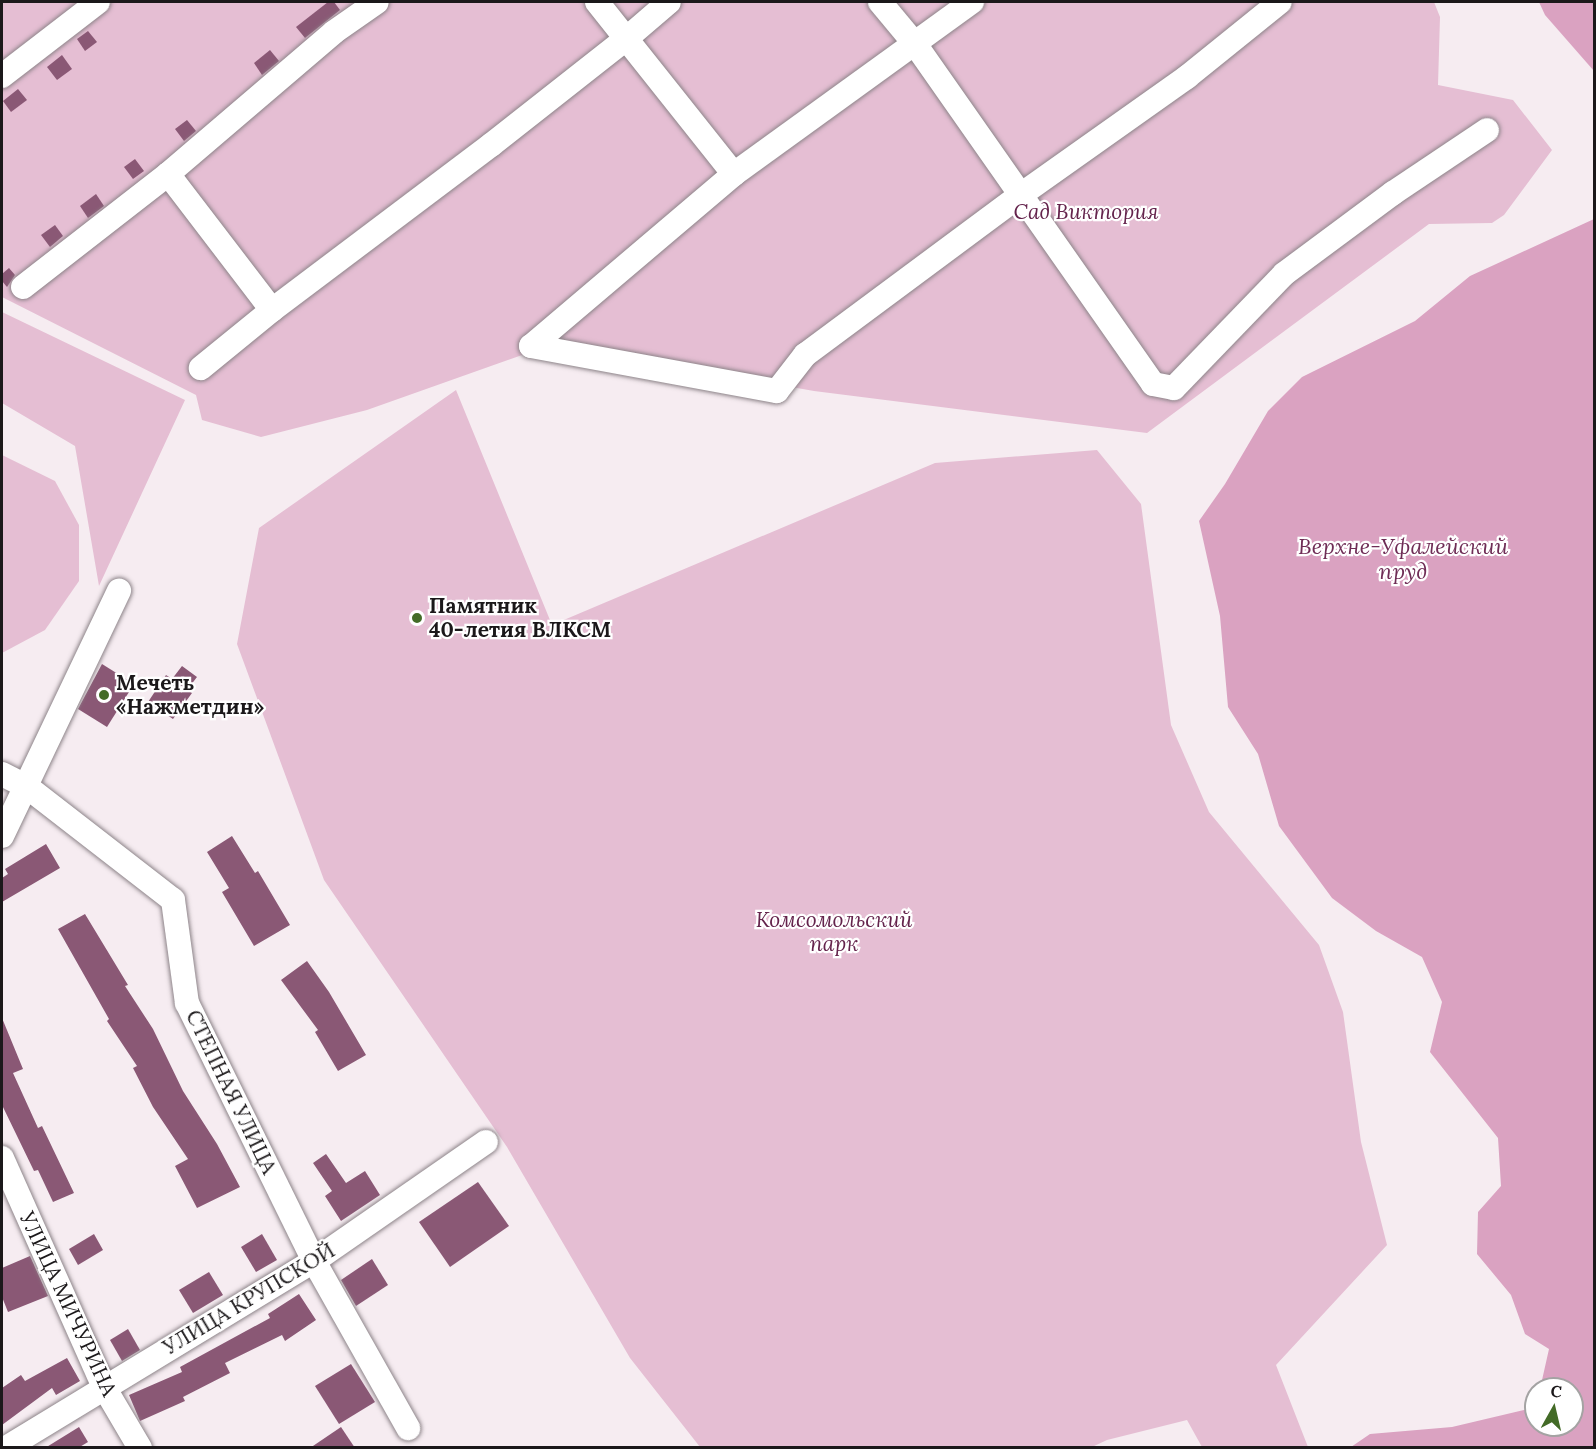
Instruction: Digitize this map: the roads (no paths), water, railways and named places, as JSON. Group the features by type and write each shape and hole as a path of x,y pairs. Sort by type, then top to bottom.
{"street":[{"path":"2,76 98,2"},
{"path":"23,287 168,174 334,32 377,2"},
{"path":"597,2 734,174"},
{"path":"201,368 272,310 627,38 669,2"},
{"path":"880,2 915,44 1019,196 1153,384 1174,388 1284,274 1393,193 1487,130"},
{"path":"972,2 734,174 531,346 777,391 805,355 1019,196 1187,76 1280,2"},
{"path":"168,174 272,310"},
{"path":"2,836 119,591"},
{"name":"СТЕПНАЯ УЛИЦА","path":"2,774 26,786 173,900 187,1003 314,1261 408,1428"},
{"name":"УЛИЦА КРУПСКОЙ","path":"6,1448 314,1261 486,1142"},
{"name":"УЛИЦА МИЧУРИНА","path":"2,1158 104,1387 140,1448"}],"water":[{"path":"1539,2 1594,2 1594,71 1545,15"},
{"name":"Верхне-Уфалейский пруд","path":"1594,219 1594,1447 1351,1447 1370,1434 1452,1427 1524,1410 1524,1437 1584,1437 1584,1377 1543,1377 1549,1349 1525,1334 1511,1295 1477,1254 1478,1212 1501,1186 1498,1138 1430,1052 1442,1002 1422,957 1376,931 1332,898 1279,826 1258,754 1228,707 1220,616 1199,521 1225,484 1268,411 1302,377 1415,321 1470,276"}],"place":[{"name":"Памятник 40-летия ВЛКСМ","path":"417,618"},
{"name":"Мечеть «Нажметдин»","path":"104,695"}],"park label":[{"name":"Сад Виктория","path":"1086,212"},
{"name":"Комсомольский парк","path":"834,932"}]}
